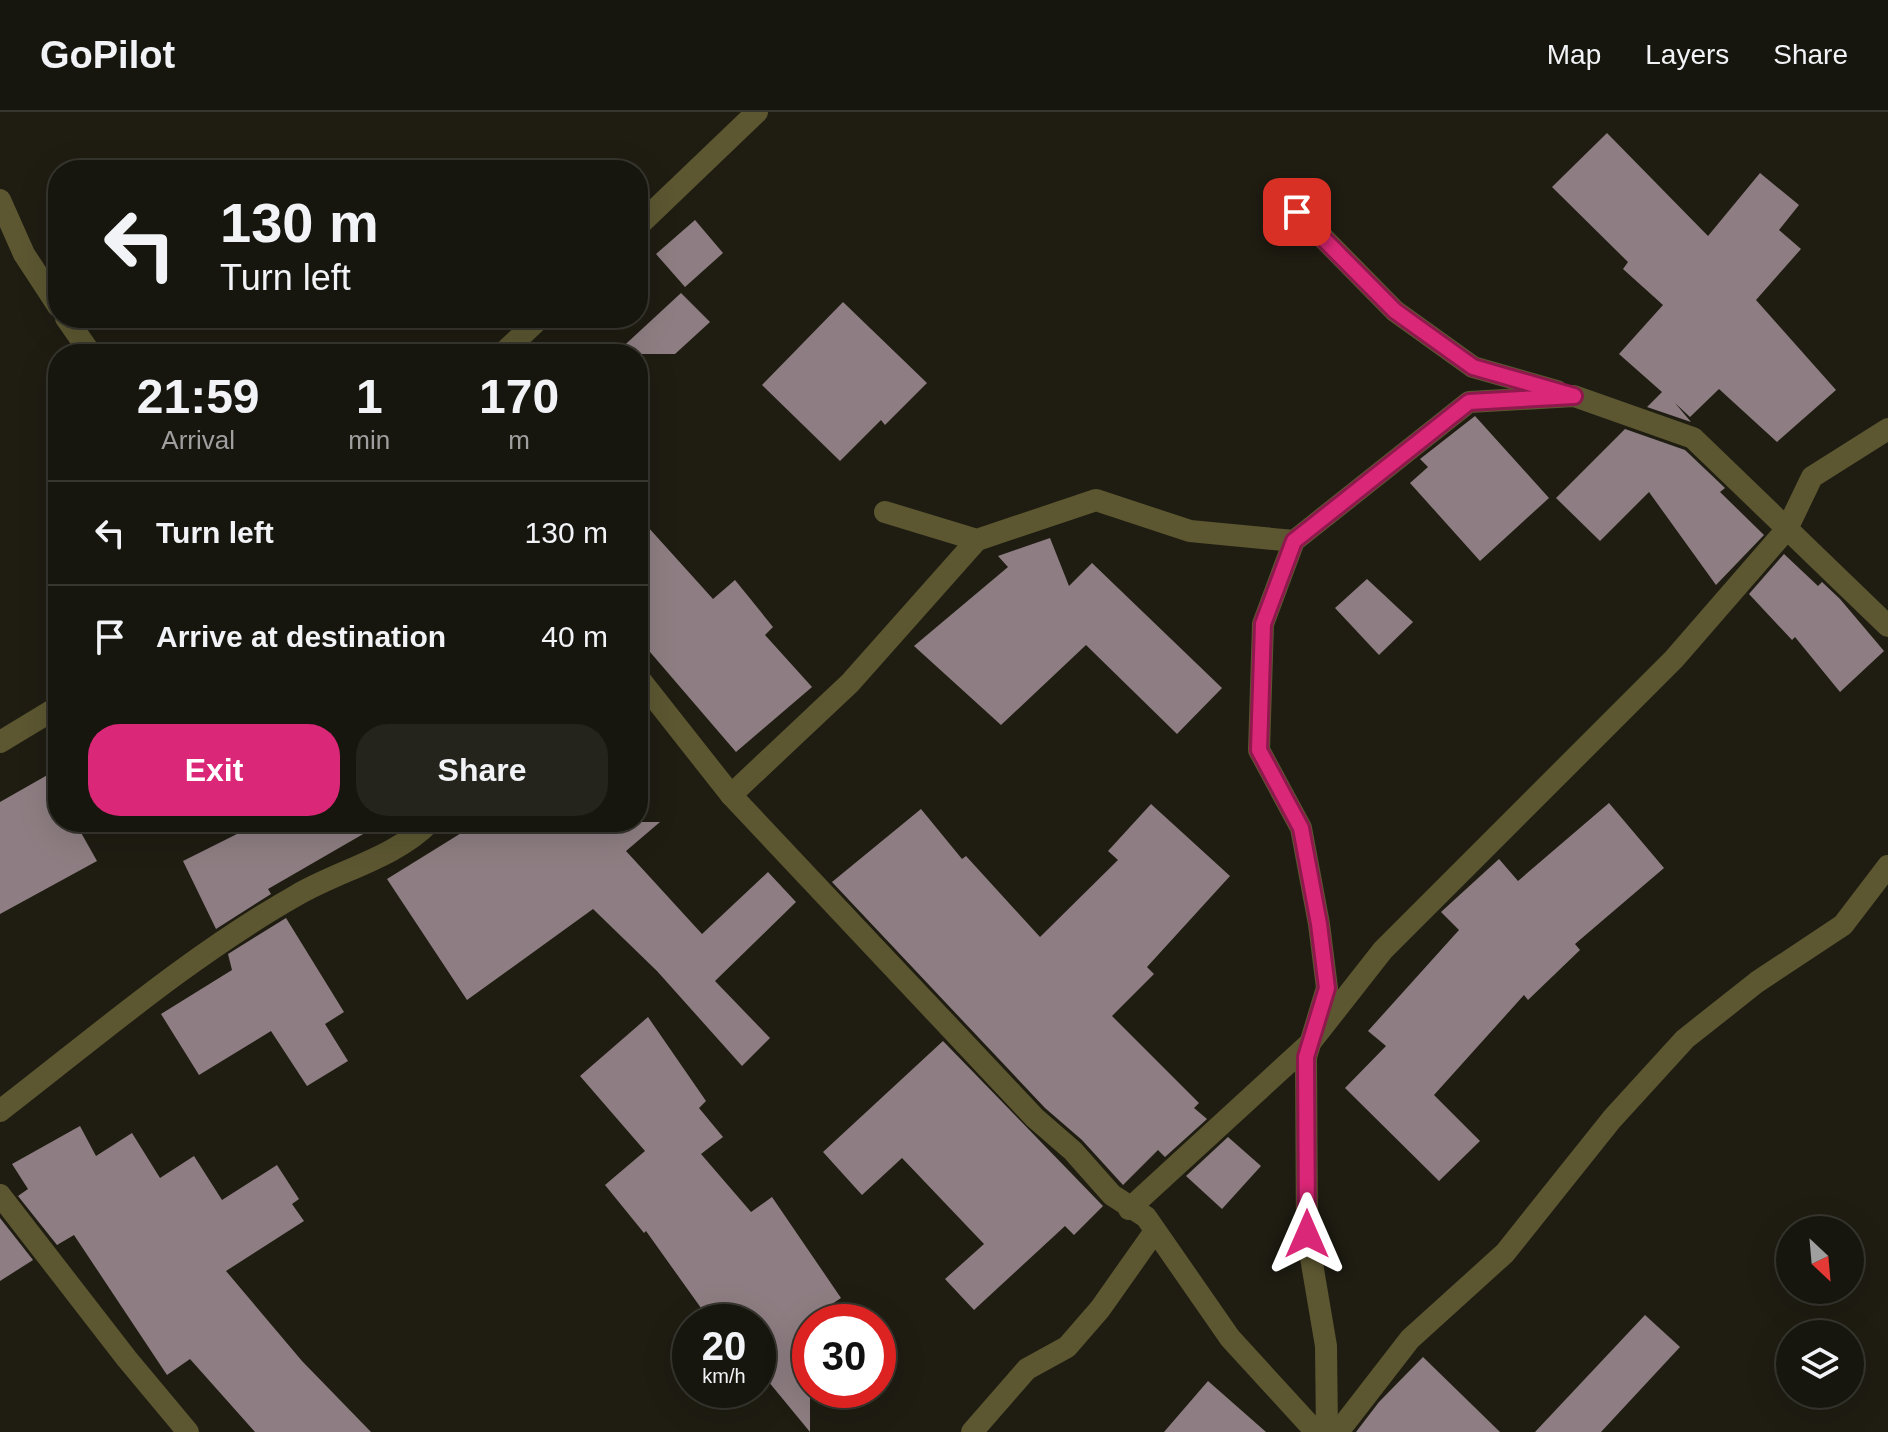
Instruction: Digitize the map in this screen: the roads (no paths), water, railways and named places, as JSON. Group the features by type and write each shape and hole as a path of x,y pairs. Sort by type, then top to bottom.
{"street":[{"path":"648,216 757,112"},
{"path":"1279,193 1395,311 1473,367 1574,396 1693,438 1888,626"},
{"path":"0,200 24,254 48,291"},
{"path":"513,344 529,328"},
{"path":"1327,1432 1326,1346 1307,1234 1306,1057 1327,988 1301,828 1259,750 1263,624 1294,541 1469,402 1574,396"},
{"path":"1129,1209 1310,1043 1383,950 1674,659 1787,529 1812,477 1888,429"},
{"path":"731,795 850,683 977,540 1096,500 1190,531 1294,541"},
{"path":"885,512 977,540"},
{"path":"648,690 731,795 1035,1118 1073,1151 1112,1195 1129,1209 1146,1217 1230,1338 1316,1432"},
{"path":"0,742 48,713"},
{"path":"0,1111 178,973 297,895 414,839 421,832"},
{"path":"1338,1432 1410,1339 1505,1253 1612,1119 1685,1039 1757,982 1843,925 1888,866"},
{"path":"0,1195 127,1359 188,1432"},
{"path":"972,1432 1027,1369 1067,1347 1100,1309 1155,1231"}]}
